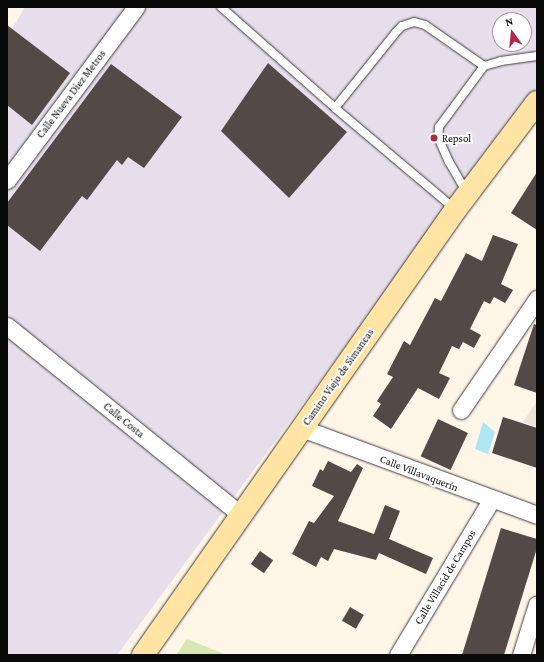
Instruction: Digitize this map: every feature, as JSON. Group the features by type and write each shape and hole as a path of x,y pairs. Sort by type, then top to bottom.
{"main road":[{"name":"Camino Viejo de Simancas","path":"143,655 462,201 537,102"}],"street":[{"name":"Calle Nueva Diez Metros","path":"7,180 136,7"},
{"path":"461,410 537,299"},
{"name":"Calle Costa","path":"7,326 241,515"},
{"name":"Calle Villavaquerín","path":"302,428 491,500 537,515"},
{"name":"Calle Villacid de Campos","path":"398,655 491,500"},
{"path":"521,655 537,604"}],"lane":[{"path":"221,7 335,108 462,201"},
{"path":"335,108 396,32 402,26 414,22 425,25 484,66"},
{"path":"462,201 449,162 438,137 439,127 484,66 501,61 537,56"}],"shaded area":[{"path":"25,7 537,7 537,88 117,655 7,655 7,26 12,29"},
{"path":"537,401 537,427 523,422"}],"green space":[{"path":"187,639 227,655 176,655"}],"water":[{"path":"483,422 495,432 488,454 475,449"}],"building":[{"path":"7,25 70,73 32,125 7,105"},
{"path":"268,63 347,132 289,198 221,131"},
{"path":"111,64 182,117 144,168 128,157 122,165 117,160 87,200 82,196 40,251 7,225 7,203"},
{"path":"537,172 537,230 511,213"},
{"path":"493,235 518,244 501,284 513,290 505,303 494,297 490,304 484,301 470,329 481,335 474,348 463,342 459,349 452,346 439,373 450,378 439,399 418,388 391,429 373,416 381,404 377,401 393,377 387,374 404,341 410,345 435,298 441,301 466,253 482,261"},
{"path":"534,324 537,325 537,393 514,385"},
{"path":"503,417 537,428 537,468 492,453"},
{"path":"438,419 468,433 451,470 421,456"},
{"path":"328,461 351,472 357,464 363,468 338,521 374,534 385,505 400,511 389,539 433,558 426,574 379,553 376,560 334,549 328,561 321,557 316,567 292,554 309,521 314,523 334,496 312,486 320,469 323,471"},
{"path":"501,528 537,539 537,548 504,655 462,655"},
{"path":"260,551 273,560 264,573 251,564"},
{"path":"350,607 364,615 356,629 342,621"}],"place":[{"name":"Repsol","path":"434,138"}]}
